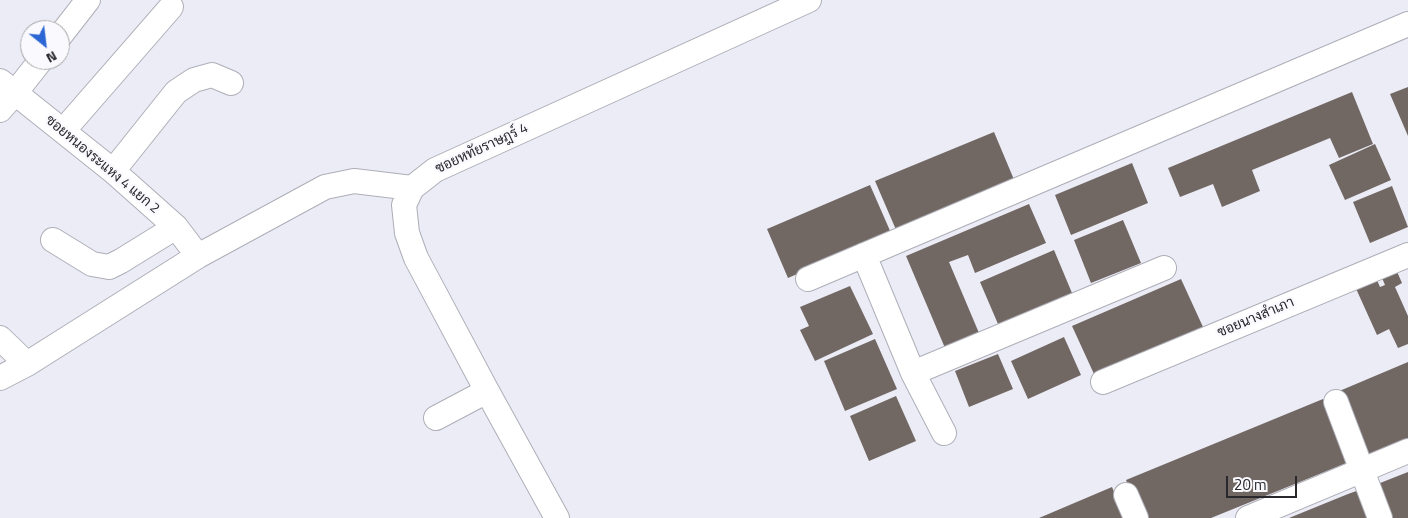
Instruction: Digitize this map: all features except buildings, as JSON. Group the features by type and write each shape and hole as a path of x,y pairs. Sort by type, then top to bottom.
{"street":[{"path":"70,23 88,0"},
{"name":"ซอยหทัยราษฎร์ 4","path":"412,188 434,170 809,0"},
{"path":"63,131 171,7"},
{"path":"808,279 1408,24"},
{"path":"5,95 31,70"},
{"path":"113,171 176,92 194,80 212,74 231,83"},
{"name":"ซอยหนองระแหง 4 แยก 2","path":"5,95 63,131 113,171 176,227 198,256"},
{"path":"0,378 27,364 198,256 325,187 354,181 412,188 404,205 407,233 416,258 557,518"},
{"path":"53,240 92,264 108,267 176,227"},
{"name":"ซอยนางสำเภา","path":"1103,382 1408,254"},
{"path":"864,255 913,373 944,433"},
{"path":"913,373 1164,268"},
{"path":"0,338 27,364"},
{"path":"436,418 487,390"},
{"path":"1336,402 1380,518"},
{"path":"1248,518 1408,451"},
{"path":"1126,496 1136,518"}]}
